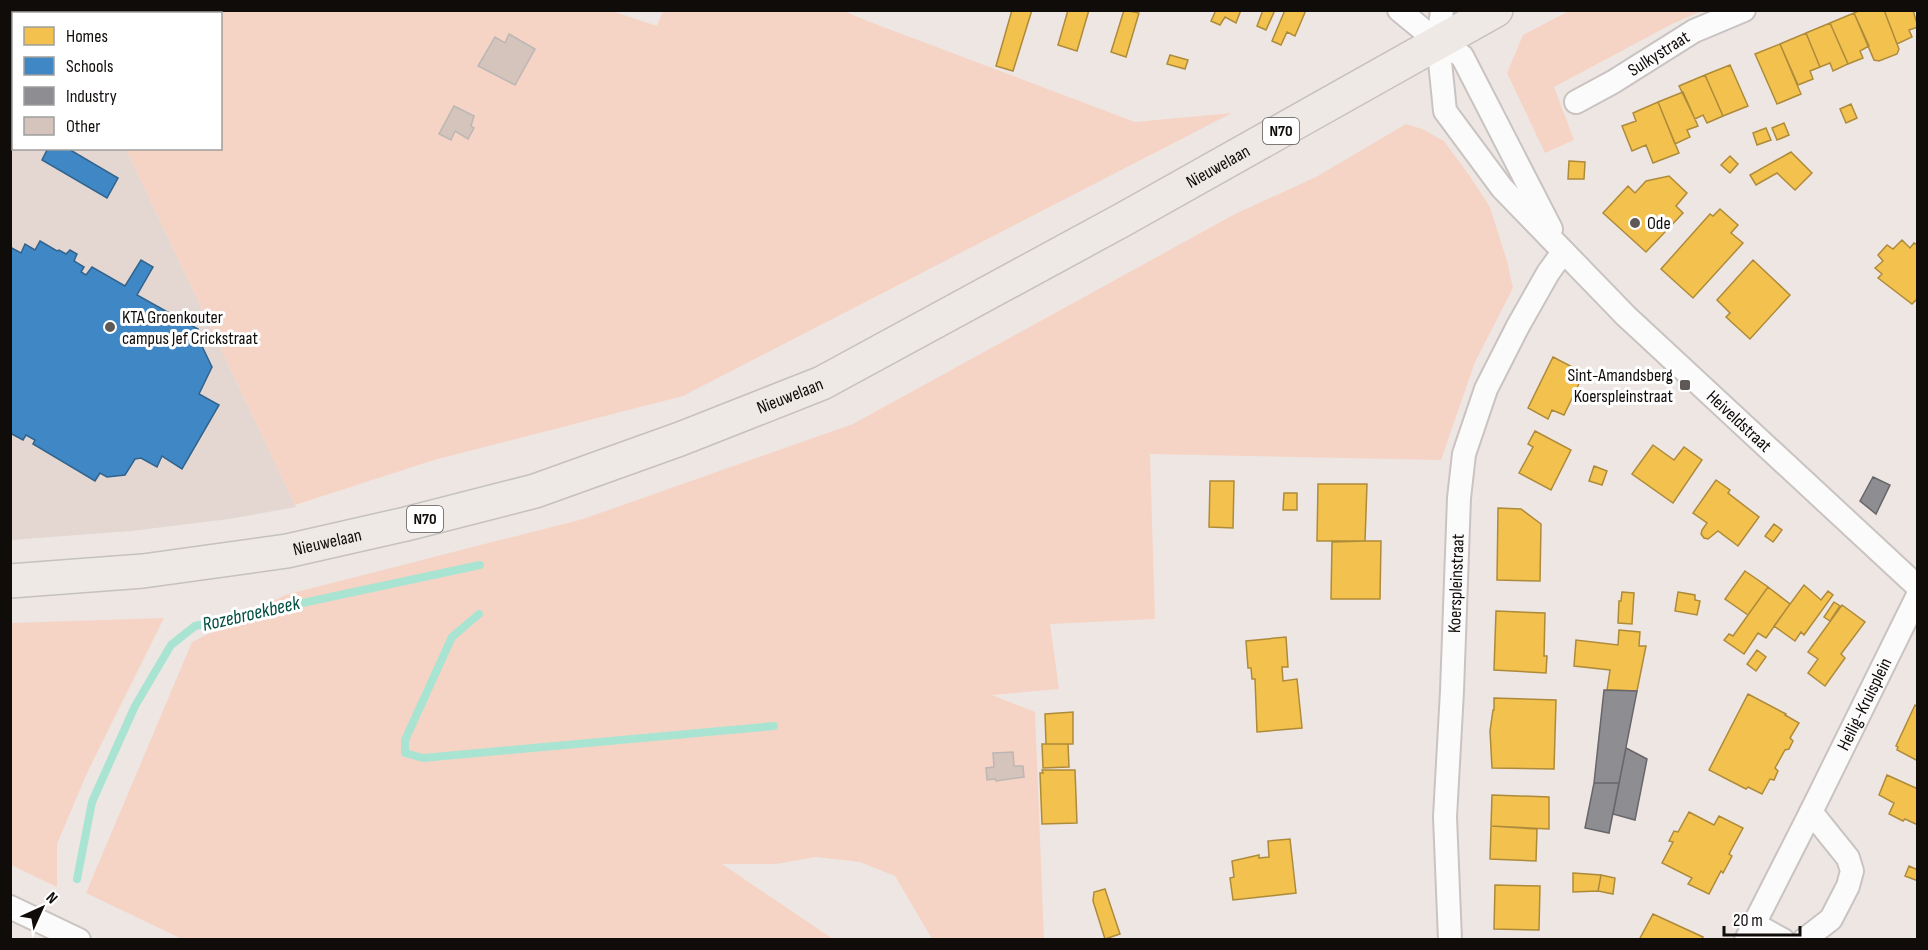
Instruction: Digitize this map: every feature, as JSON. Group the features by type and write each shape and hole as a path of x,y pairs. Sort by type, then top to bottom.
{"main road":[{"name":"Nieuwelaan","path":"10,581 143,571 287,551 535,491 680,439 822,382 1105,229 1496,10"}],"street":[{"name":"Heiveldstraat","path":"1399,10 1438,42 1462,56 1563,252"},
{"path":"1438,42 1442,10"},
{"name":"Sulkystraat","path":"1576,102 1613,82 1694,31 1744,10"},
{"name":"Heiveldstraat","path":"1438,42 1445,111 1502,188 1626,316 1917,587"},
{"name":"Koerspleinstraat","path":"1450,939 1445,816 1459,498 1464,454 1486,389 1518,326 1548,273 1563,252"},
{"name":"Heilig-Kruisplein","path":"1783,939 1750,932 1917,595"},
{"path":"1804,939 1831,919 1848,886 1852,871 1848,858 1811,812"},
{"path":"10,907 79,939"}],"shaded area":[{"path":"609,10 657,26 663,11 844,11 1135,122 1232,113 683,396 434,460 295,505 126,150 222,150 222,12 60,11"},
{"name":"KTA Groenkouter campus Jef Crickstraat","path":"10,11 60,11 12,12 12,150 126,150 296,507 229,519 131,531 11,540"},
{"path":"1569,11 1702,11 1672,24 1554,87 1574,140 1545,153 1507,73 1523,35"},
{"path":"1406,124 1422,129 1444,141 1490,207 1513,288 1475,362 1441,460 1150,454 1155,619 1050,624 1059,689 992,695 1035,712 1044,939 932,939 895,876 860,862 816,857 776,864 722,864 833,939 182,939 86,893 192,642 285,595 583,519 853,424 1235,214 1316,177"},
{"path":"164,618 87,773 57,844 57,887 11,865 11,623"}],"building: Homes":[{"path":"1012,10 1032,10 1013,71 996,66"},
{"path":"1068,10 1089,10 1077,51 1058,45"},
{"path":"1124,10 1139,13 1126,57 1111,52"},
{"path":"1216,10 1241,10 1236,23 1225,17 1220,25 1211,21"},
{"path":"1263,10 1275,10 1266,30 1257,26"},
{"path":"1285,10 1306,10 1295,36 1287,32 1281,45 1272,41"},
{"path":"1861,10 1884,10 1899,49 1897,54 1879,61 1874,60 1854,13"},
{"path":"1884,10 1913,10 1918,27 1909,30 1912,37 1897,44"},
{"path":"1854,13 1869,46 1860,51 1863,58 1848,64 1830,23"},
{"path":"1830,23 1848,64 1833,71 1830,63 1820,67 1806,33"},
{"path":"1806,33 1820,67 1810,71 1813,79 1798,85 1780,44"},
{"path":"1780,44 1801,94 1777,104 1755,54"},
{"path":"1170,55 1188,60 1185,69 1167,64"},
{"path":"1730,65 1748,106 1723,116 1705,75"},
{"path":"1705,75 1723,116 1707,123 1703,115 1695,119 1679,86"},
{"path":"1683,92 1698,126 1687,130 1690,137 1675,144 1658,102"},
{"path":"1658,102 1679,153 1653,163 1646,145 1632,151 1622,126 1636,121 1633,113"},
{"path":"1851,104 1857,118 1846,123 1840,109"},
{"path":"1784,123 1789,135 1777,140 1772,128"},
{"path":"1766,128 1771,140 1757,145 1753,133"},
{"path":"1791,152 1812,173 1795,190 1777,173 1756,185 1750,175"},
{"path":"1730,156 1738,164 1730,173 1721,165"},
{"path":"1569,161 1585,162 1584,179 1568,179"},
{"path":"1669,176 1687,193 1676,206 1683,213 1646,252 1603,213 1628,186 1635,193 1646,181"},
{"path":"1720,209 1738,225 1731,233 1743,243 1693,298 1661,269 1710,214 1713,216"},
{"path":"1902,240 1910,248 1914,243 1918,245 1918,298 1912,304 1878,278 1882,274 1875,268 1883,261 1878,255 1887,245 1893,249"},
{"path":"1753,260 1790,295 1750,339 1726,317 1730,313 1717,300"},
{"path":"1553,357 1584,373 1564,415 1552,410 1548,419 1528,408"},
{"path":"1535,431 1571,450 1551,490 1519,473 1533,447 1528,444"},
{"path":"1653,445 1674,460 1684,447 1702,460 1673,503 1632,474"},
{"path":"1594,466 1607,471 1602,485 1589,481"},
{"path":"1716,480 1730,490 1728,493 1759,517 1738,546 1718,531 1708,539 1704,538 1701,534 1707,523 1693,513"},
{"path":"1210,481 1234,481 1233,528 1209,527"},
{"path":"1318,484 1367,484 1365,541 1317,541"},
{"path":"1284,493 1297,493 1297,510 1283,510"},
{"path":"1498,508 1521,509 1541,524 1540,581 1497,580"},
{"path":"1774,524 1782,530 1773,542 1765,536"},
{"path":"1381,541 1380,599 1331,599 1332,542"},
{"path":"1745,571 1768,587 1748,615 1725,599"},
{"path":"1804,585 1821,600 1828,591 1833,595 1804,635 1801,632 1795,641 1774,626"},
{"path":"1768,587 1790,604 1766,638 1758,633 1744,654 1724,640 1729,634 1733,636"},
{"path":"1622,592 1634,593 1632,624 1618,623 1619,601 1621,601"},
{"path":"1678,592 1695,595 1695,600 1700,601 1697,615 1675,611"},
{"path":"1834,602 1840,606 1830,621 1824,617"},
{"path":"1842,605 1865,622 1841,654 1845,658 1825,686 1808,673 1818,659 1808,652"},
{"path":"1496,611 1545,613 1546,673 1494,670"},
{"path":"1619,630 1640,632 1639,646 1646,646 1637,691 1607,690 1610,670 1574,666 1576,640 1618,645"},
{"path":"1286,637 1288,667 1282,667 1283,681 1297,679 1302,728 1257,732 1255,679 1252,679 1251,668 1248,668 1246,641"},
{"path":"1757,650 1766,657 1756,671 1747,664"},
{"path":"1748,694 1799,723 1790,738 1793,741 1789,749 1785,750 1775,768 1778,771 1774,780 1770,779 1762,794 1748,787 1746,789 1709,770"},
{"path":"1494,698 1556,700 1554,769 1492,768 1490,731"},
{"path":"1915,705 1918,707 1918,761 1897,750 1896,746"},
{"path":"1073,712 1073,744 1046,744 1045,714"},
{"path":"1042,744 1068,744 1069,767 1043,768"},
{"path":"1042,770 1075,770 1077,823 1042,824 1040,773 1043,773"},
{"path":"1887,775 1918,789 1918,825 1889,814 1894,803 1879,795"},
{"path":"1492,795 1549,797 1549,829 1491,826"},
{"path":"1689,812 1714,825 1719,816 1743,828 1729,854 1732,856 1709,894 1688,884 1692,878 1662,863 1673,842 1669,841 1674,831 1678,832"},
{"path":"1491,826 1537,829 1536,861 1490,859"},
{"path":"1290,839 1296,893 1233,900 1230,878 1234,877 1232,861 1259,855 1259,858 1269,857 1268,841"},
{"path":"1909,866 1918,870 1918,881 1905,876"},
{"path":"1573,873 1601,875 1598,891 1573,892"},
{"path":"1601,875 1615,878 1613,894 1598,891"},
{"path":"1495,885 1540,886 1539,930 1494,929"},
{"path":"1105,889 1120,934 1105,939 1093,901 1094,892"},
{"path":"1653,914 1703,937 1702,940 1639,940"}],"building: Schools":[{"path":"47,150 70,150 118,178 107,198 42,160"},
{"path":"40,241 57,251 66,254 70,250 77,254 74,261 84,267 81,272 86,275 92,267 125,286 141,260 153,267 137,295 198,329 193,337 200,342 212,367 199,394 219,405 182,469 162,456 157,467 141,458 135,459 125,475 107,477 100,473 95,481 33,444 35,440 26,435 23,440 10,433 10,247 21,253 25,244 35,250"}],"building: Industry":[{"path":"1873,477 1890,485 1876,514 1860,501"},
{"path":"1604,690 1637,691 1619,783 1594,783"},
{"path":"1626,748 1647,759 1635,820 1613,814"},
{"path":"1594,783 1619,783 1609,833 1585,828"}],"building: Other":[{"path":"509,34 535,49 515,85 478,66 495,37 505,43"},
{"path":"454,106 474,116 471,126 474,128 468,139 455,131 451,140 439,134"},
{"path":"1013,752 1014,766 1023,766 1024,777 987,780 986,768 994,767 993,753"}],"waterway":[{"name":"Rozebroekbeek","path":"77,879 92,802 135,706 171,645 195,626 480,565"},
{"name":"Rozebroekbeek","path":"479,614 452,637 405,740 405,753 423,758 774,726"}],"place":[{"name":"Ode","path":"1635,223"},
{"name":"KTA Groenkouter campus Jef Crickstraat","path":"110,327"},
{"name":"Sint-Amandsberg Koerspleinstraat","path":"1685,385"}]}
